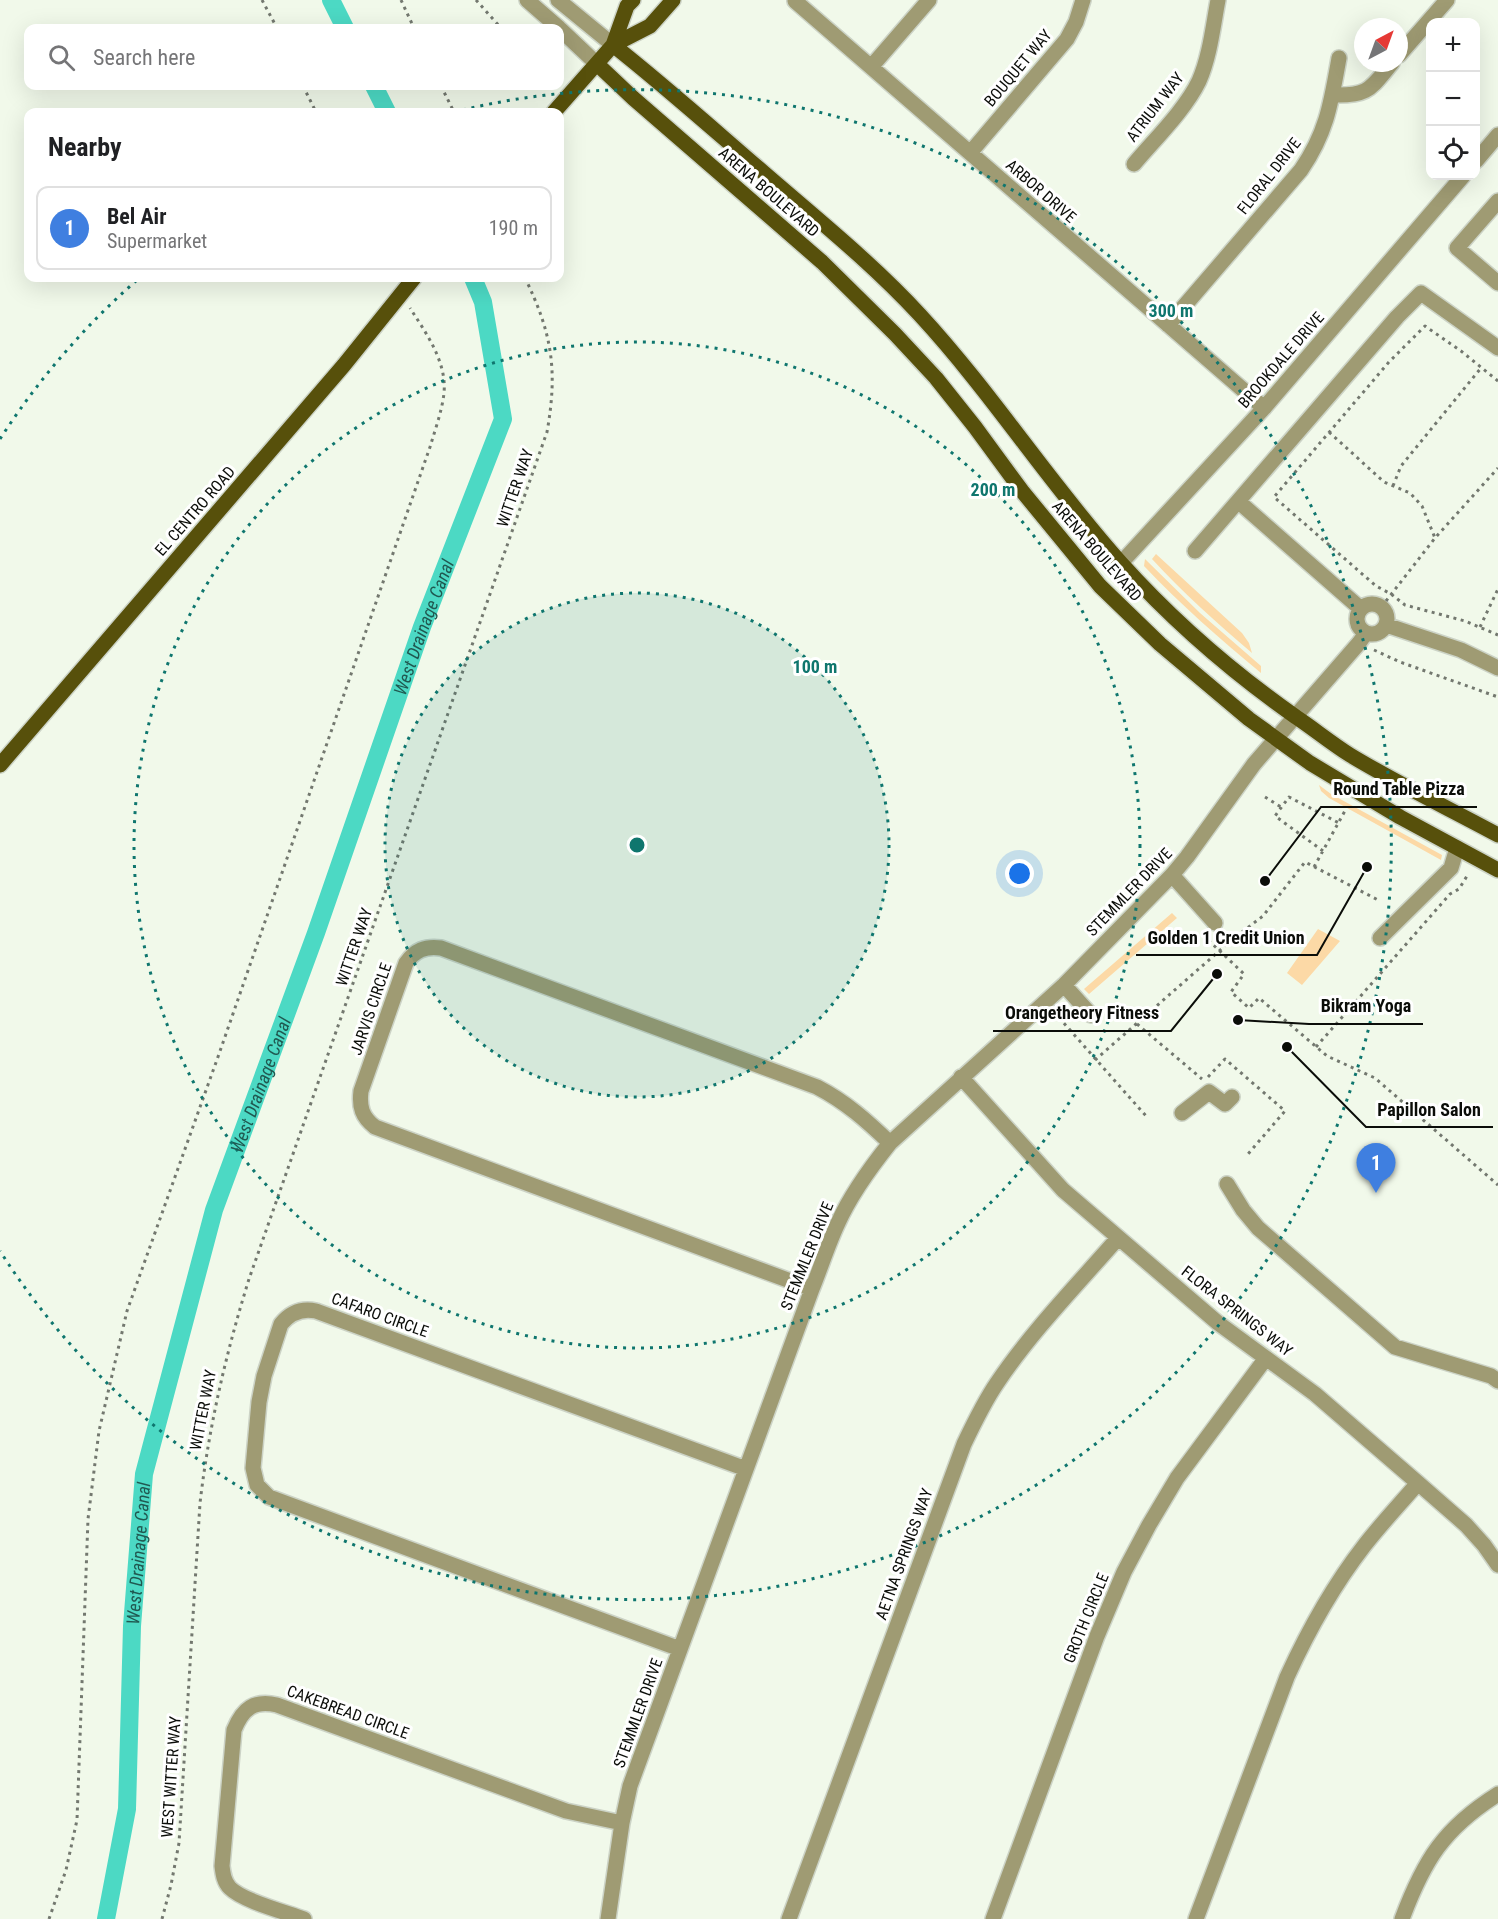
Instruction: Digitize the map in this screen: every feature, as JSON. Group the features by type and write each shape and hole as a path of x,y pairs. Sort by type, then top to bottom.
{"main road":[{"path":"558,108 613,45 627,6 633,0"},
{"path":"613,45 650,26 673,0"},
{"name":"ARENA BOULEVARD","path":"613,45 653,76 885,279 958,357 1055,484 1121,563 1204,645 1267,696 1358,759 1498,835"},
{"name":"ARENA BOULEVARD","path":"597,64 854,291 936,378 1036,509 1100,586 1160,644 1249,719 1310,763 1355,791 1498,870"},
{"name":"EL CENTRO ROAD","path":"0,765 337,374 410,282"}],"street":[{"path":"527,0 553,24"},
{"path":"558,0 613,45"},
{"path":"872,67 929,0"},
{"name":"BOUQUET WAY","path":"970,153 1067,39 1076,22 1083,0"},
{"name":"ATRIUM WAY","path":"1134,164 1190,97 1199,80 1206,60 1218,0"},
{"name":"ARBOR DRIVE","path":"795,1 1264,408"},
{"path":"1408,43 1440,2"},
{"path":"564,34 597,64"},
{"name":"FLORAL DRIVE","path":"1168,325 1312,153 1324,129 1340,58"},
{"path":"1333,95 1353,96 1362,93 1371,88 1384,72"},
{"path":"1480,156 1498,135"},
{"name":"BROOKDALE DRIVE","path":"1121,563 1264,408 1460,180"},
{"path":"1498,201 1457,248 1498,283"},
{"path":"1196,551 1397,317 1421,293 1498,348"},
{"path":"1239,502 1361,609"},
{"path":"1372,604 1381,607 1387,615 1386,625 1380,632 1366,633 1359,626 1361,609 1372,604"},
{"path":"1386,625 1461,650 1498,668"},
{"name":"STEMMLER DRIVE","path":"608,1919 621,1823 630,1786 812,1289 837,1224 852,1195 890,1143 1064,986 1172,875 1254,764 1366,633"},
{"path":"1380,938 1451,867 1457,848"},
{"path":"1172,875 1215,923"},
{"name":"JARVIS CIRCLE","path":"812,1289 386,1132 368,1122 359,1103 361,1091 406,963 421,949 441,948 806,1083 837,1098 860,1114 890,1143"},
{"path":"1064,986 1091,1015"},
{"name":"FLORA SPRINGS WAY","path":"961,1077 1063,1190 1218,1323 1315,1394 1466,1525 1498,1565"},
{"path":"1182,1113 1209,1092 1225,1104 1232,1097"},
{"path":"1227,1184 1243,1210 1258,1227 1395,1347 1491,1376 1498,1381"},
{"name":"AETNA SPRINGS WAY","path":"789,1919 964,1444 996,1385 1019,1352 1118,1238"},
{"name":"CAFARO CIRCLE","path":"680,1649 269,1497 260,1490 254,1479 259,1402 264,1376 281,1324 299,1311 316,1311 746,1469"},
{"name":"GROTH CIRCLE","path":"993,1919 1097,1636 1124,1572 1177,1478 1266,1358"},
{"path":"1196,1919 1287,1677 1304,1641 1335,1588 1364,1547 1418,1483"},
{"name":"CAKEBREAD CIRCLE","path":"304,1919 238,1894 228,1886 223,1877 222,1866 234,1730 243,1712 254,1705 267,1703 277,1705 566,1811 621,1823"},
{"path":"1402,1919 1419,1877 1443,1840 1466,1817 1498,1794"}],"path":[{"path":"262,0 275,24"},
{"path":"401,0 412,24"},
{"path":"476,0 497,24"},
{"path":"305,90 314,108"},
{"path":"443,90 452,108"},
{"name":"WITTER WAY","path":"193,1634 200,1503 206,1454 218,1390 234,1326 547,432 553,401 550,345 543,318 527,282"},
{"path":"49,1919 66,1870 77,1820 88,1519 99,1431 124,1322 430,447 444,393 444,376 433,346 400,293"},
{"path":"1498,381 1425,326 1389,362 1274,497 1376,586 1405,605 1464,621 1498,635"},
{"path":"1393,486 1401,466 1482,368"},
{"path":"1329,432 1384,482 1410,492 1422,506 1435,538"},
{"path":"1386,601 1435,538 1498,468"},
{"path":"1480,627 1498,589"},
{"path":"1374,650 1400,662 1498,697"},
{"path":"1265,797 1282,807"},
{"path":"1323,851 1275,816 1289,797 1339,823"},
{"path":"1314,867 1346,809"},
{"path":"1095,1060 1263,916 1305,862 1380,901"},
{"path":"1316,1047 1450,894 1459,889 1467,876"},
{"path":"1202,934 1244,974 1231,992 1249,1008 1259,998 1327,1056 1376,1078 1498,1185"},
{"path":"1053,1011 1146,1116"},
{"path":"1255,1149 1264,1136"},
{"name":"WEST WITTER WAY","path":"162,1919 179,1843 193,1634"}],"shaded area":[{"path":"1156,554 1242,633 1252,653 1164,572 1152,559"},
{"path":"1145,559 1200,613 1261,666 1261,673 1172,594 1144,566"},
{"path":"1319,785 1331,794 1442,855 1441,860 1329,798 1321,791"},
{"path":"1172,913 1177,918 1089,994 1084,989"},
{"path":"1318,929 1340,941 1302,985 1287,973"}],"waterway":[{"name":"West Drainage Canal","path":"331,0 343,24"},
{"name":"West Drainage Canal","path":"376,90 385,108"},
{"name":"West Drainage Canal","path":"106,1919 127,1809 132,1626 144,1474 214,1210 316,933 422,627 503,419 483,302 475,282"}],"place":[{"name":"Golden 1 Credit Union","path":"1367,867"},
{"name":"Round Table Pizza","path":"1265,881"},
{"name":"Orangetheory Fitness","path":"1217,974"},
{"name":"Bikram Yoga","path":"1238,1020"},
{"name":"Papillon Salon","path":"1287,1047"},
{"name":"Bel Air","path":"1376,1193"}]}
